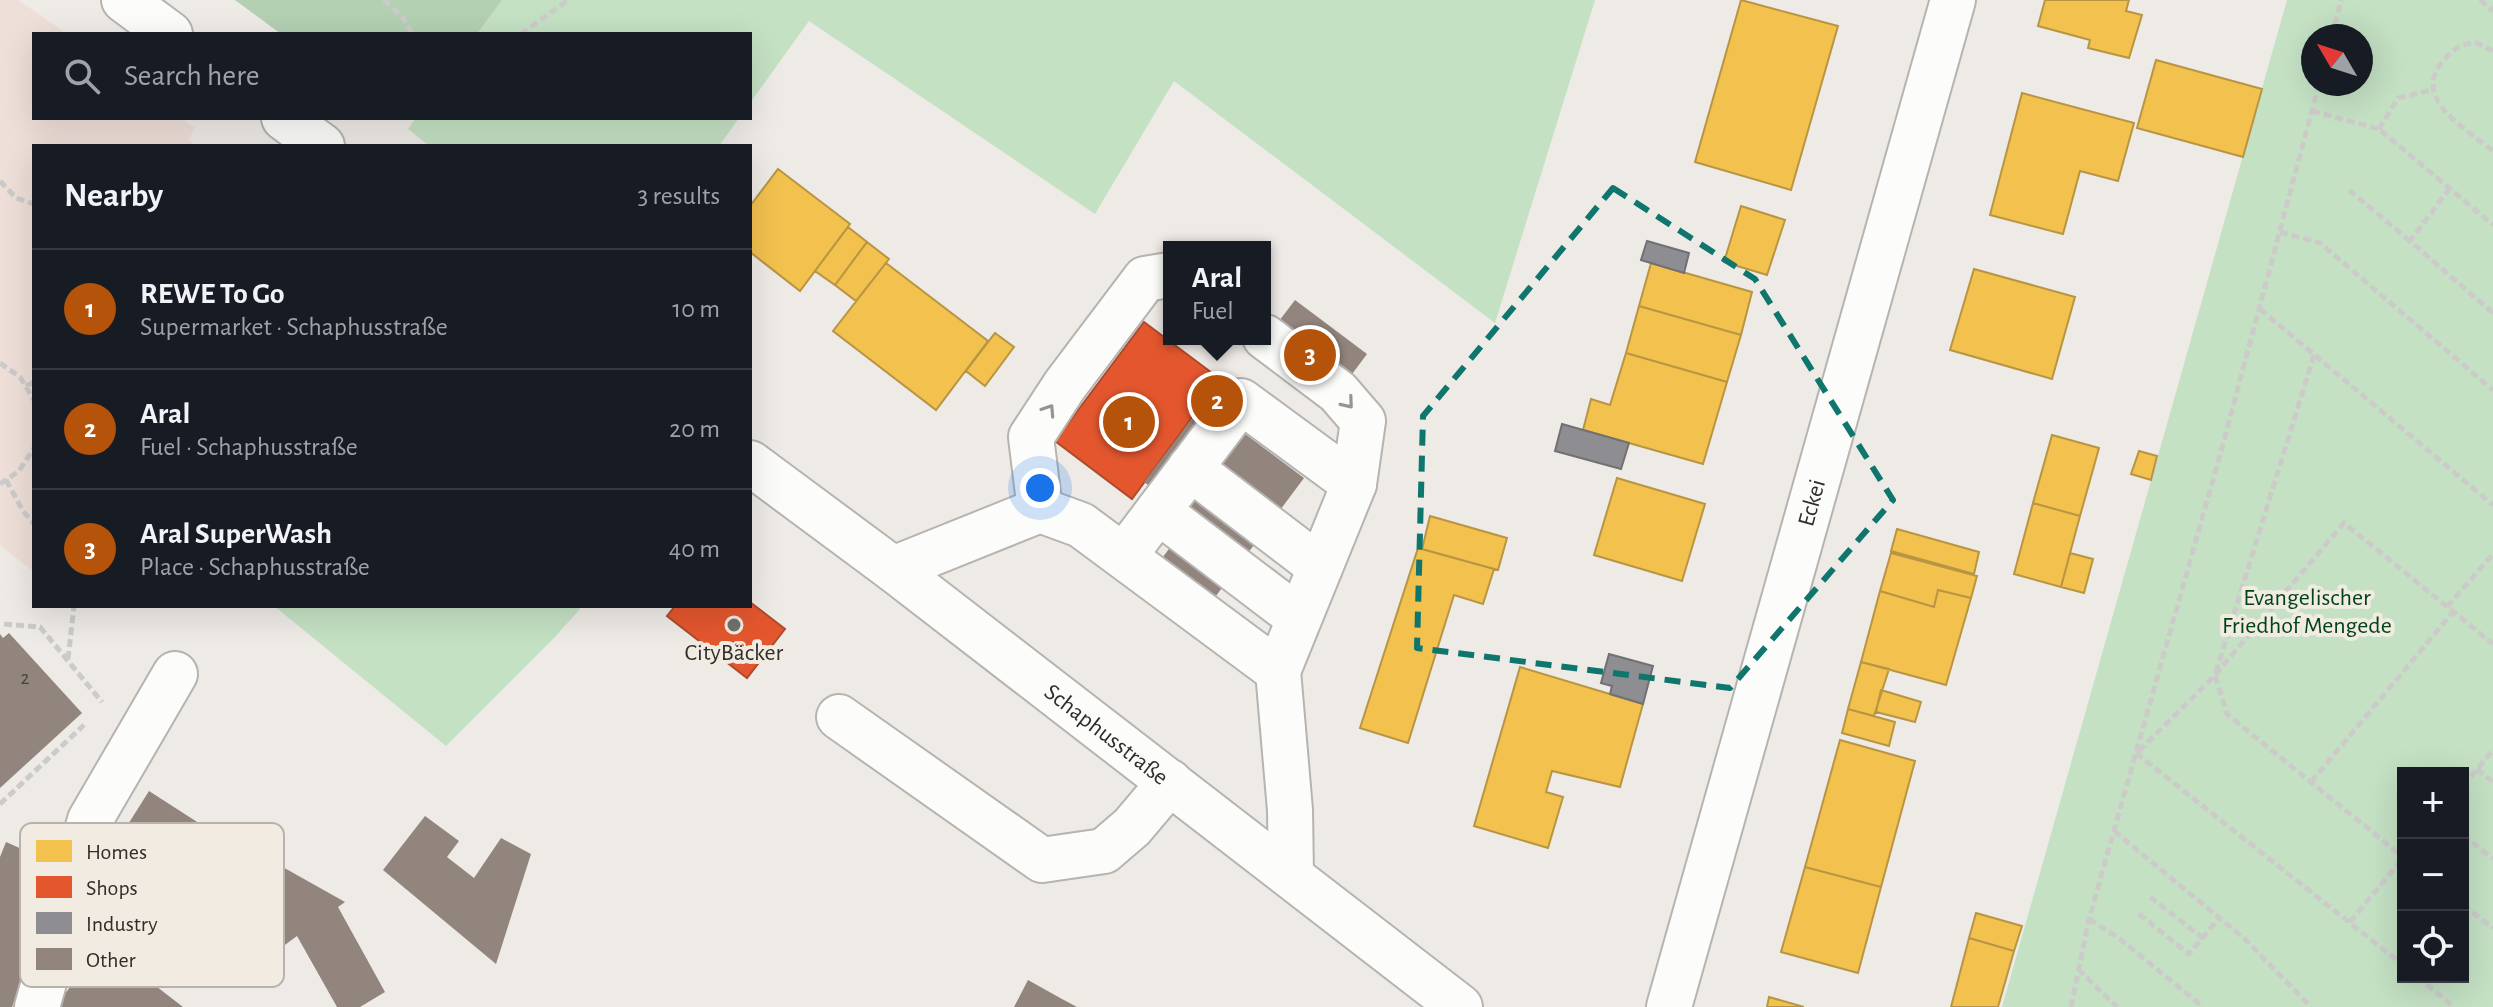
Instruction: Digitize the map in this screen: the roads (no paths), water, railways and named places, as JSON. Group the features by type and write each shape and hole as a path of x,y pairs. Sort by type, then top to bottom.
{"street":[{"path":"124,0 167,32"},
{"name":"Eckei","path":"1669,1007 1953,0"},
{"path":"287,120 319,144"},
{"path":"1040,510 1031,437 1065,385 1145,279 1163,276"},
{"path":"1271,342 1338,392 1363,421 1354,484 1278,671 1290,810 1291,875"},
{"path":"1124,556 1241,401 1354,484"},
{"name":"Schaphusstraße","path":"752,464 893,569 1460,1007"},
{"path":"1190,468 1320,567"},
{"path":"893,569 1040,510 1081,525 1278,671"},
{"path":"1158,511 1299,618"},
{"path":"89,823 175,674"},
{"path":"839,717 1042,860 1104,851 1132,827 1170,782"},
{"path":"37,1007 43,987"}],"place":[{"name":"Aral SuperWash","path":"1310,355"},
{"name":"Aral","path":"1217,401"},
{"name":"REWE To Go","path":"1129,422"},
{"name":"CityBäcker","path":"734,625"}],"park label":[{"name":"Evangelischer Friedhof Mengede","path":"2307,611"}]}
